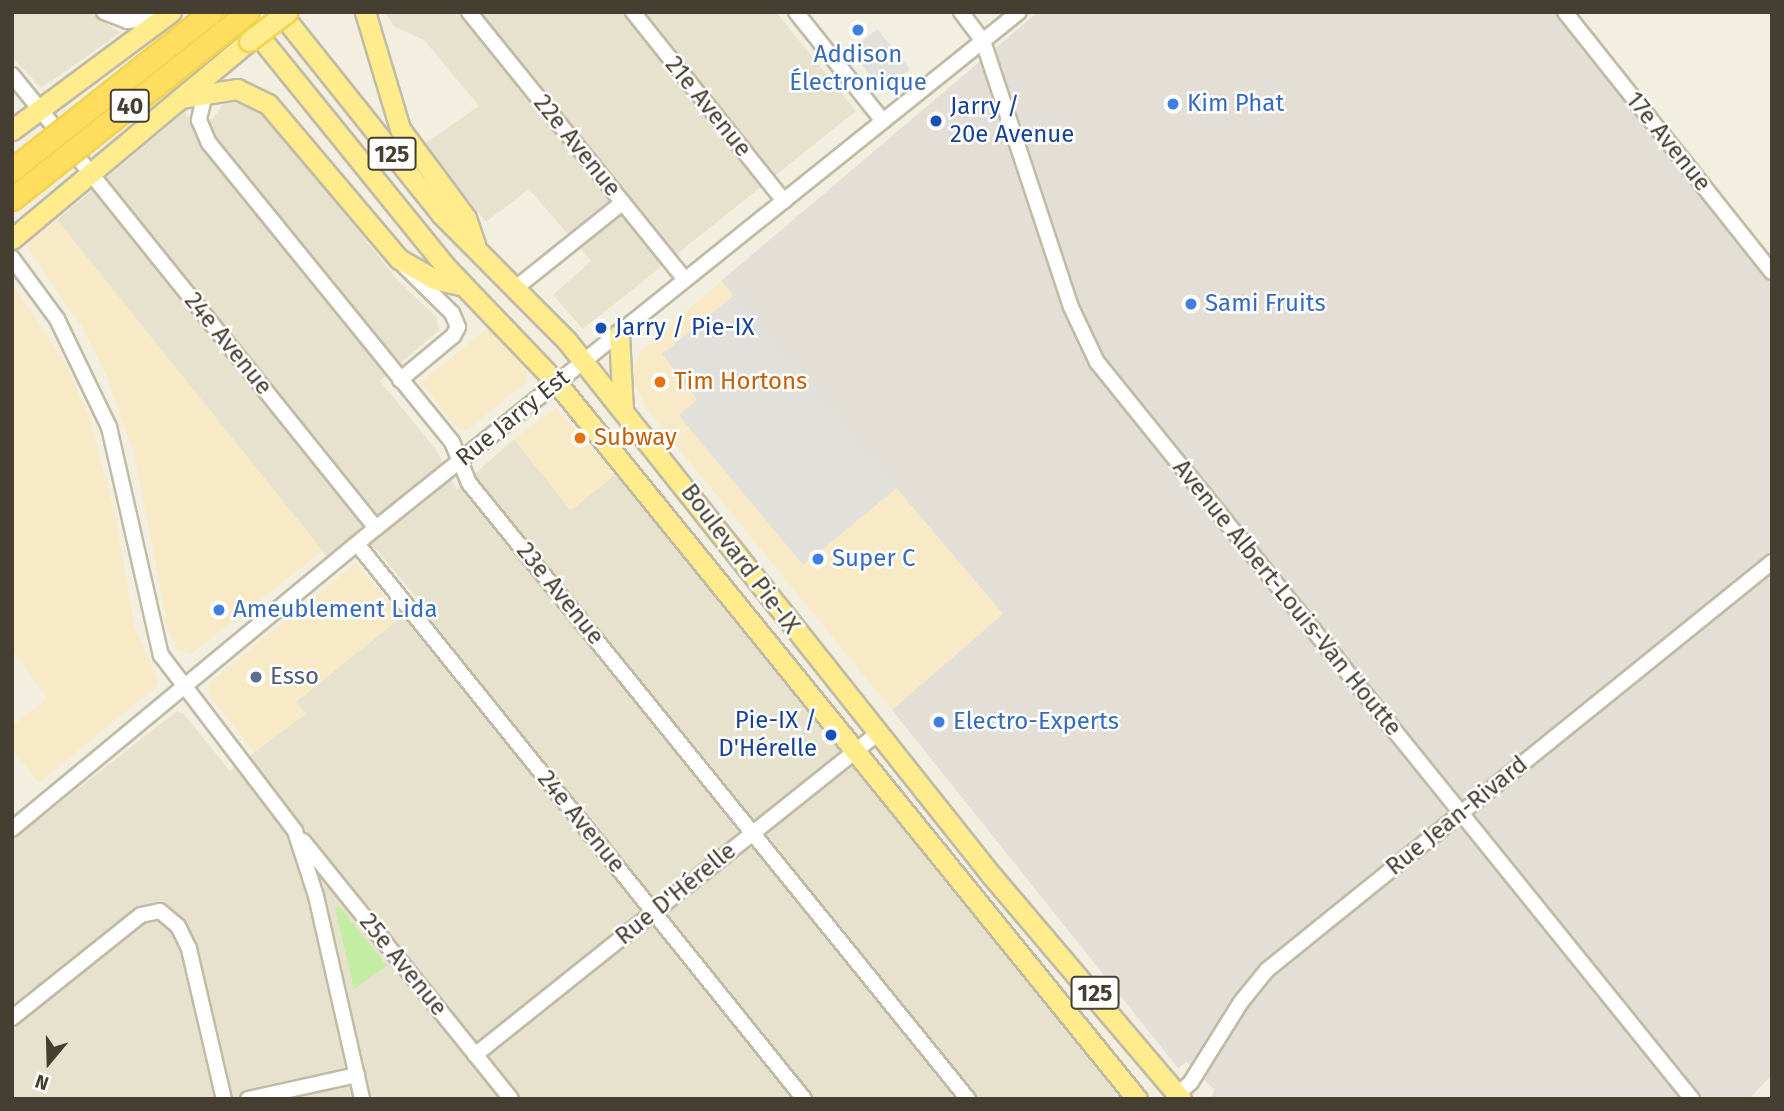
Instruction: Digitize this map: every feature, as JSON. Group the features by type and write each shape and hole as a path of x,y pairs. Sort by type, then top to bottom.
{"highway":[{"name":"40","path":"12,170 211,12"},
{"name":"40","path":"12,199 248,12"}],"main road":[{"path":"365,12 400,129 466,218 477,249"},
{"path":"12,130 45,116 134,39 156,16"},
{"path":"12,239 86,167 212,72 258,43 289,19"},
{"name":"Boulevard Pie-IX","path":"289,19 414,183 517,287 623,410 877,734 1177,1098"},
{"name":"Boulevard Pie-IX","path":"258,43 464,286 556,382 1137,1099"},
{"path":"181,98 237,89 268,104 398,259 434,279 464,286"},
{"path":"619,334 623,410"}],"street":[{"path":"104,12 115,19 156,16"},
{"name":"22e Avenue","path":"469,12 685,280"},
{"name":"21e Avenue","path":"633,12 784,201"},
{"path":"796,12 883,121"},
{"path":"961,12 984,41"},
{"name":"Rue Jarry Est","path":"12,829 358,545 376,527 1019,12"},
{"name":"17e Avenue","path":"1565,12 1772,272"},
{"name":"Avenue Albert-Louis-Van Houtte","path":"984,41 1071,307 1092,353 1692,1099"},
{"name":"23e Avenue","path":"212,72 199,114 204,136 452,442 472,486 968,1099"},
{"path":"12,75 45,116"},
{"name":"24e Avenue","path":"86,167 376,527"},
{"path":"517,287 622,203"},
{"name":"25e Avenue","path":"12,258 57,319 109,427 153,635 184,688 295,831 511,1099"},
{"path":"398,259 454,316 458,327 453,337 400,380"},
{"name":"24e Avenue","path":"358,545 804,1099"},
{"name":"Rue Jean-Rivard","path":"1177,1098 1260,977 1772,562"},
{"name":"Rue D'Hérelle","path":"475,1055 877,734"},
{"path":"295,831 316,896 362,1099"},
{"path":"12,1018 149,911 160,911 178,926 193,966 224,1099"},
{"path":"248,1099 356,1075"}],"shaded area":[{"path":"12,12 90,12 120,33 41,88 12,57"},
{"path":"385,12 776,12 856,111 583,329 553,295 591,261 529,189 486,222 424,144 479,106 424,40 395,27"},
{"path":"1038,12 1565,12 1772,272 1772,1075 1749,1099 1210,1099 1214,1090 1187,1062 1178,1068 892,710 1003,614 721,281"},
{"path":"877,29 910,69 883,91 850,51"},
{"path":"225,101 245,104 271,122 396,278 437,318 439,330 380,381 437,451 457,490 514,439 571,510 616,474 1121,1099 12,1099 12,840 176,712 183,713 230,771 305,714 296,702 420,602 377,550 332,563 57,220 186,111 187,117 212,120"},
{"path":"57,220 323,551 191,654 176,649 168,628 134,453 106,375 82,327 28,249 30,241"},
{"path":"721,281 1003,614 892,710 648,411 630,376 641,350"},
{"path":"12,282 64,361 88,414 114,509 135,628 158,680 157,686 39,783 12,749 12,726 47,698 12,650"},
{"path":"737,293 898,487 803,565 679,416 697,399 662,354"},
{"path":"489,327 527,371 525,383 468,430 458,429 421,382"},
{"path":"556,408 616,474 571,510 514,439"},
{"path":"356,563 401,617 296,702 306,714 254,752 210,696 209,683"}],"green space":[{"path":"339,906 387,966 354,989 335,908"}],"place":[{"name":"Addison Électronique","path":"858,30"},
{"name":"Kim Phat","path":"1173,104"},
{"name":"Jarry / 20e Avenue","path":"936,121"},
{"name":"Sami Fruits","path":"1191,304"},
{"name":"Jarry / Pie-IX","path":"601,328"},
{"name":"Tim Hortons","path":"660,382"},
{"name":"Subway","path":"580,438"},
{"name":"Super C","path":"818,559"},
{"name":"Ameublement Lida","path":"219,610"},
{"name":"Esso","path":"256,677"},
{"name":"Electro-Experts","path":"939,722"},
{"name":"Pie-IX / D'Hérelle","path":"831,735"}]}
